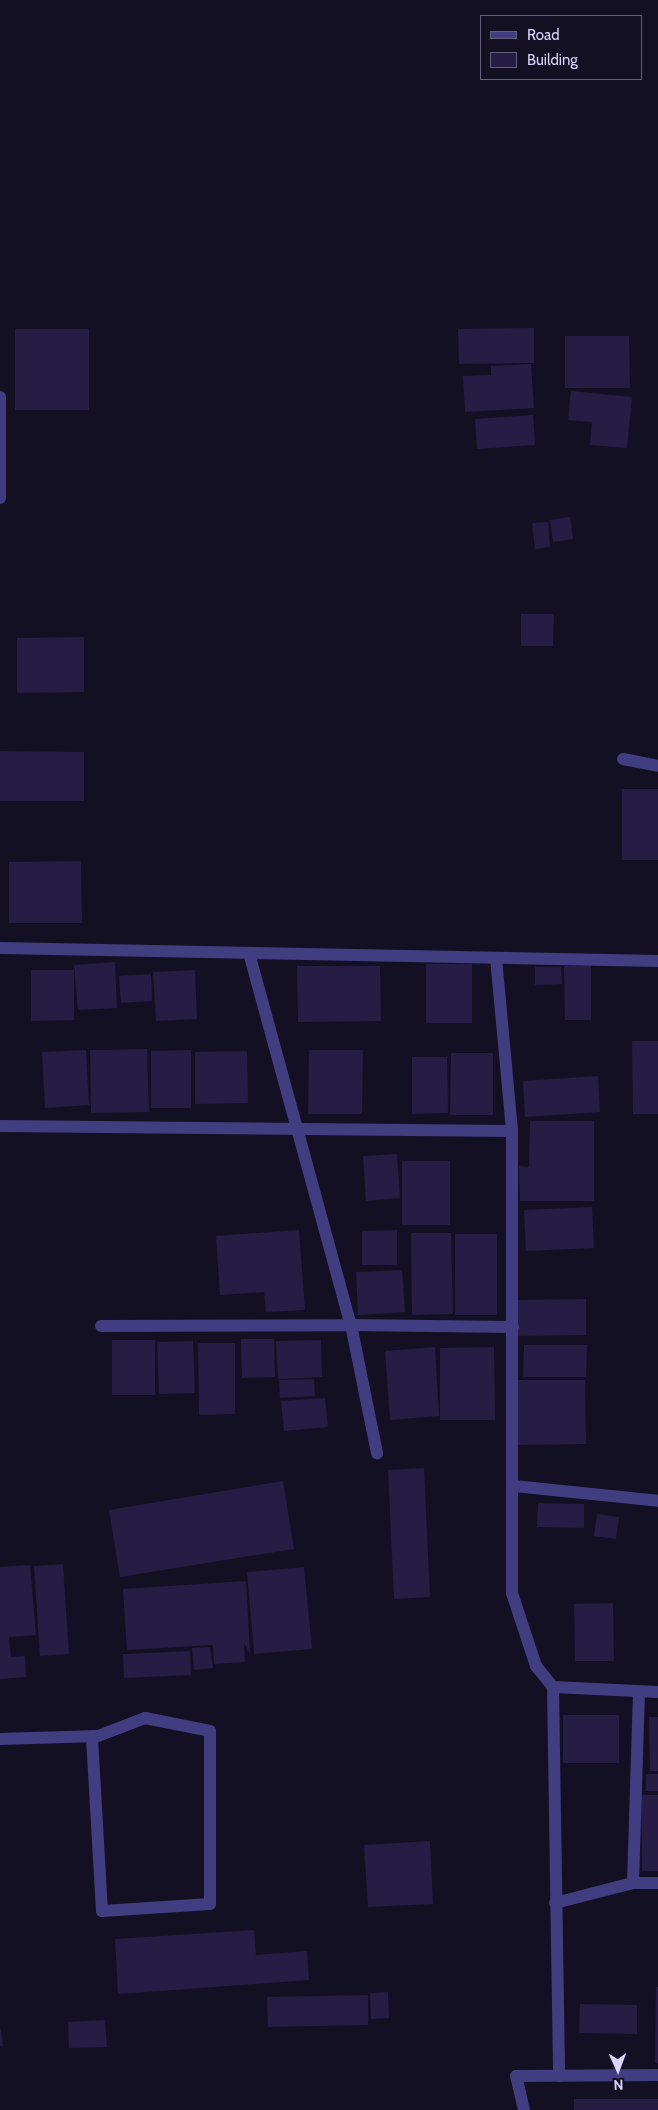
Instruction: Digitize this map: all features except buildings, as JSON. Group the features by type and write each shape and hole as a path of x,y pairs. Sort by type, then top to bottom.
{"street":[{"path":"0,397 0,498"},
{"path":"623,759 658,766"},
{"path":"0,948 658,961"},
{"path":"249,954 351,1325 377,1453"},
{"path":"496,958 512,1131 514,1486 512,1593 536,1666 553,1687 559,2076"},
{"path":"0,1126 512,1131"},
{"path":"101,1326 351,1325 513,1327"},
{"path":"514,1486 658,1500"},
{"path":"553,1687 658,1692"},
{"path":"633,1883 639,1692"},
{"path":"0,1739 92,1736 145,1718 210,1731 210,1904 102,1910 92,1736"},
{"path":"555,1903 633,1883 658,1883"},
{"path":"524,2110 516,2076 658,2075"}]}
